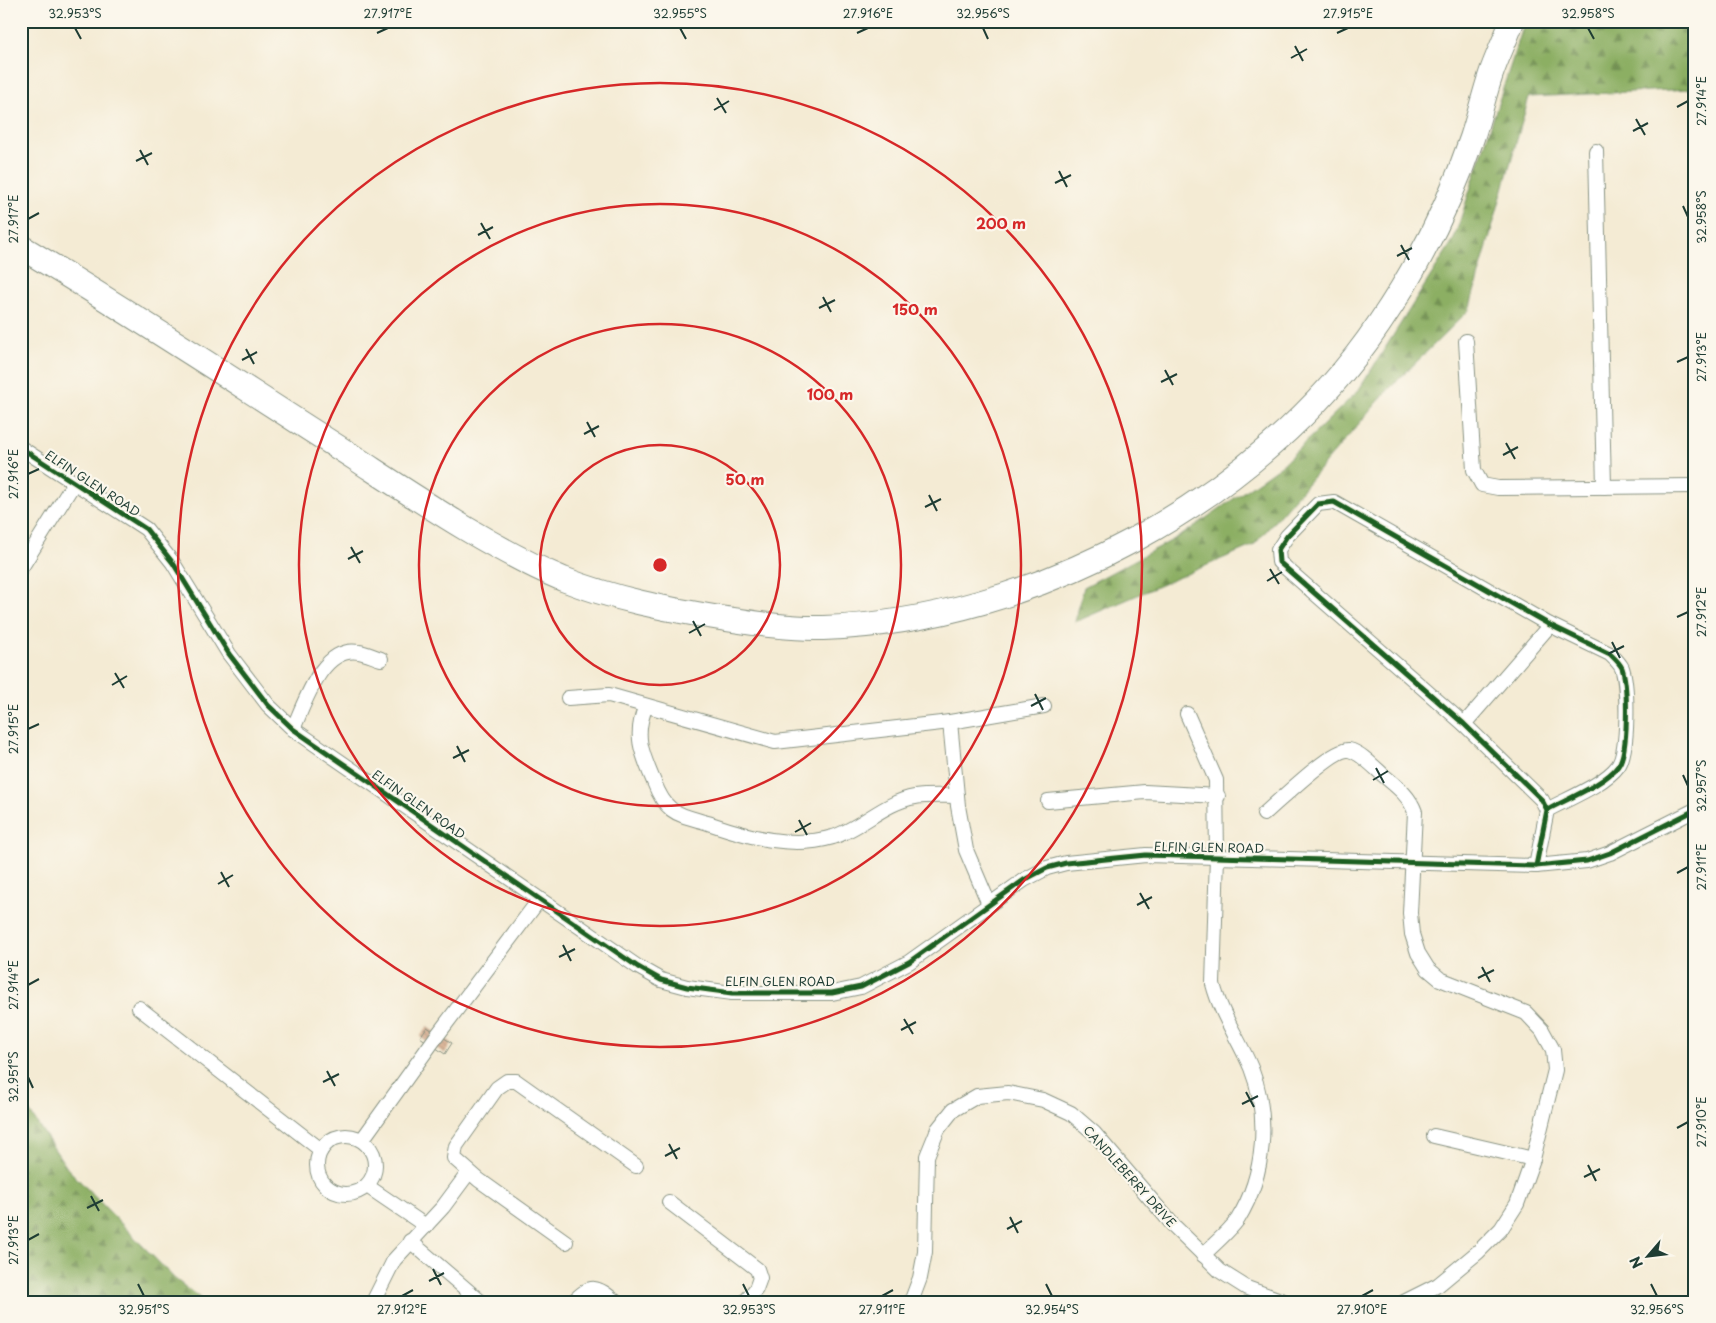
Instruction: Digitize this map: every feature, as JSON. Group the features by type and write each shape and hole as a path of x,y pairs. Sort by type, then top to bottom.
{"highway":[{"path":"1493,68 1494,47 1500,21"},
{"path":"21,247 412,495 514,555 562,578 612,596 668,610 753,623 821,628 886,622 944,611 1010,594 1113,551 1169,520 1270,448 1306,413 1349,365 1377,327 1402,288 1438,222 1470,141 1493,68 1503,50 1512,21"}],"street":[{"path":"1596,151 1604,487"},
{"path":"1466,341 1474,470 1482,486 1498,488 1695,486"},
{"name":"ELFIN GLEN ROAD","path":"21,448 146,529 161,546 229,654 268,705 294,729 638,967 661,980 687,988 732,993 832,993 861,986 909,962 1024,880 1047,868 1066,863 1146,855 1536,866 1587,861 1610,853 1695,810"},
{"path":"21,568 74,483"},
{"path":"1536,866 1547,810 1532,788 1464,724 1284,568 1277,556 1278,550 1287,536 1318,504 1334,502 1550,624 1610,654 1622,667 1625,681 1625,744 1624,755 1619,766 1609,775 1547,810"},
{"path":"1464,724 1550,624"},
{"path":"294,729 317,676 337,656 348,652 358,652 381,659"},
{"path":"568,698 609,695 775,742 950,722 1044,706"},
{"path":"646,706 638,728 639,738 650,774 664,804 675,813 758,839 811,841 834,836 898,803 915,797 956,796"},
{"path":"1187,714 1216,780 1218,796 1213,984 1218,1002 1250,1067 1260,1094 1262,1146 1249,1196 1237,1220 1203,1255"},
{"path":"950,722 956,796 966,850 989,904"},
{"path":"1264,814 1325,761 1339,752 1346,750 1354,752 1403,793 1412,804 1415,812 1410,913 1412,934 1418,953 1428,969 1452,986 1526,1013 1542,1030 1553,1050 1555,1070 1533,1159 1516,1204 1500,1229 1478,1252 1438,1285 1404,1302"},
{"path":"1048,801 1144,792 1218,796"},
{"path":"362,1140 436,1037 539,900"},
{"path":"138,1008 321,1150"},
{"path":"566,1242 469,1172 454,1158 456,1146 497,1088 511,1080 516,1081 636,1166"},
{"name":"CANDLEBERRY DRIVE","path":"911,1302 920,1278 925,1252 928,1156 938,1129 953,1110 977,1096 1008,1094 1043,1100 1071,1113 1094,1133 1174,1225 1220,1271 1247,1288 1286,1302"},
{"path":"344,1135 362,1140 373,1154 375,1162 375,1170 367,1186 352,1194 344,1194 328,1188 322,1182 317,1166 321,1150 327,1142 344,1135"},
{"path":"1434,1136 1533,1159"},
{"path":"373,1302 394,1260 426,1226 469,1172"},
{"path":"367,1186 426,1226"},
{"path":"669,1202 757,1269 760,1278 756,1289 745,1302"},
{"path":"410,1241 481,1302"},
{"path":"573,1302 585,1290 592,1287 599,1289 616,1302"}],"green space":[{"path":"1525,21 1690,21 1691,89 1529,97 1469,310 1389,389 1254,545 1075,622 1084,587 1182,535 1283,464 1358,391 1454,239"},
{"path":"21,1099 67,1168 175,1279 205,1302 21,1302"}],"building":[{"path":"427,1027 452,1043 445,1054 420,1037"}],"cycle path":[{"path":"21,448 146,529 173,563 229,654 268,705 293,729 638,967 661,980 687,987 732,993 832,993 861,987 909,962 1024,880 1047,868 1066,863 1146,855 1536,866 1587,861 1610,853 1695,810"},
{"path":"1536,866 1547,810 1542,800 1464,724 1279,562 1278,550 1287,536 1318,504 1334,502 1550,625 1610,654 1622,668 1626,703 1626,733 1622,758 1618,766 1612,773 1595,785 1547,810"}]}
